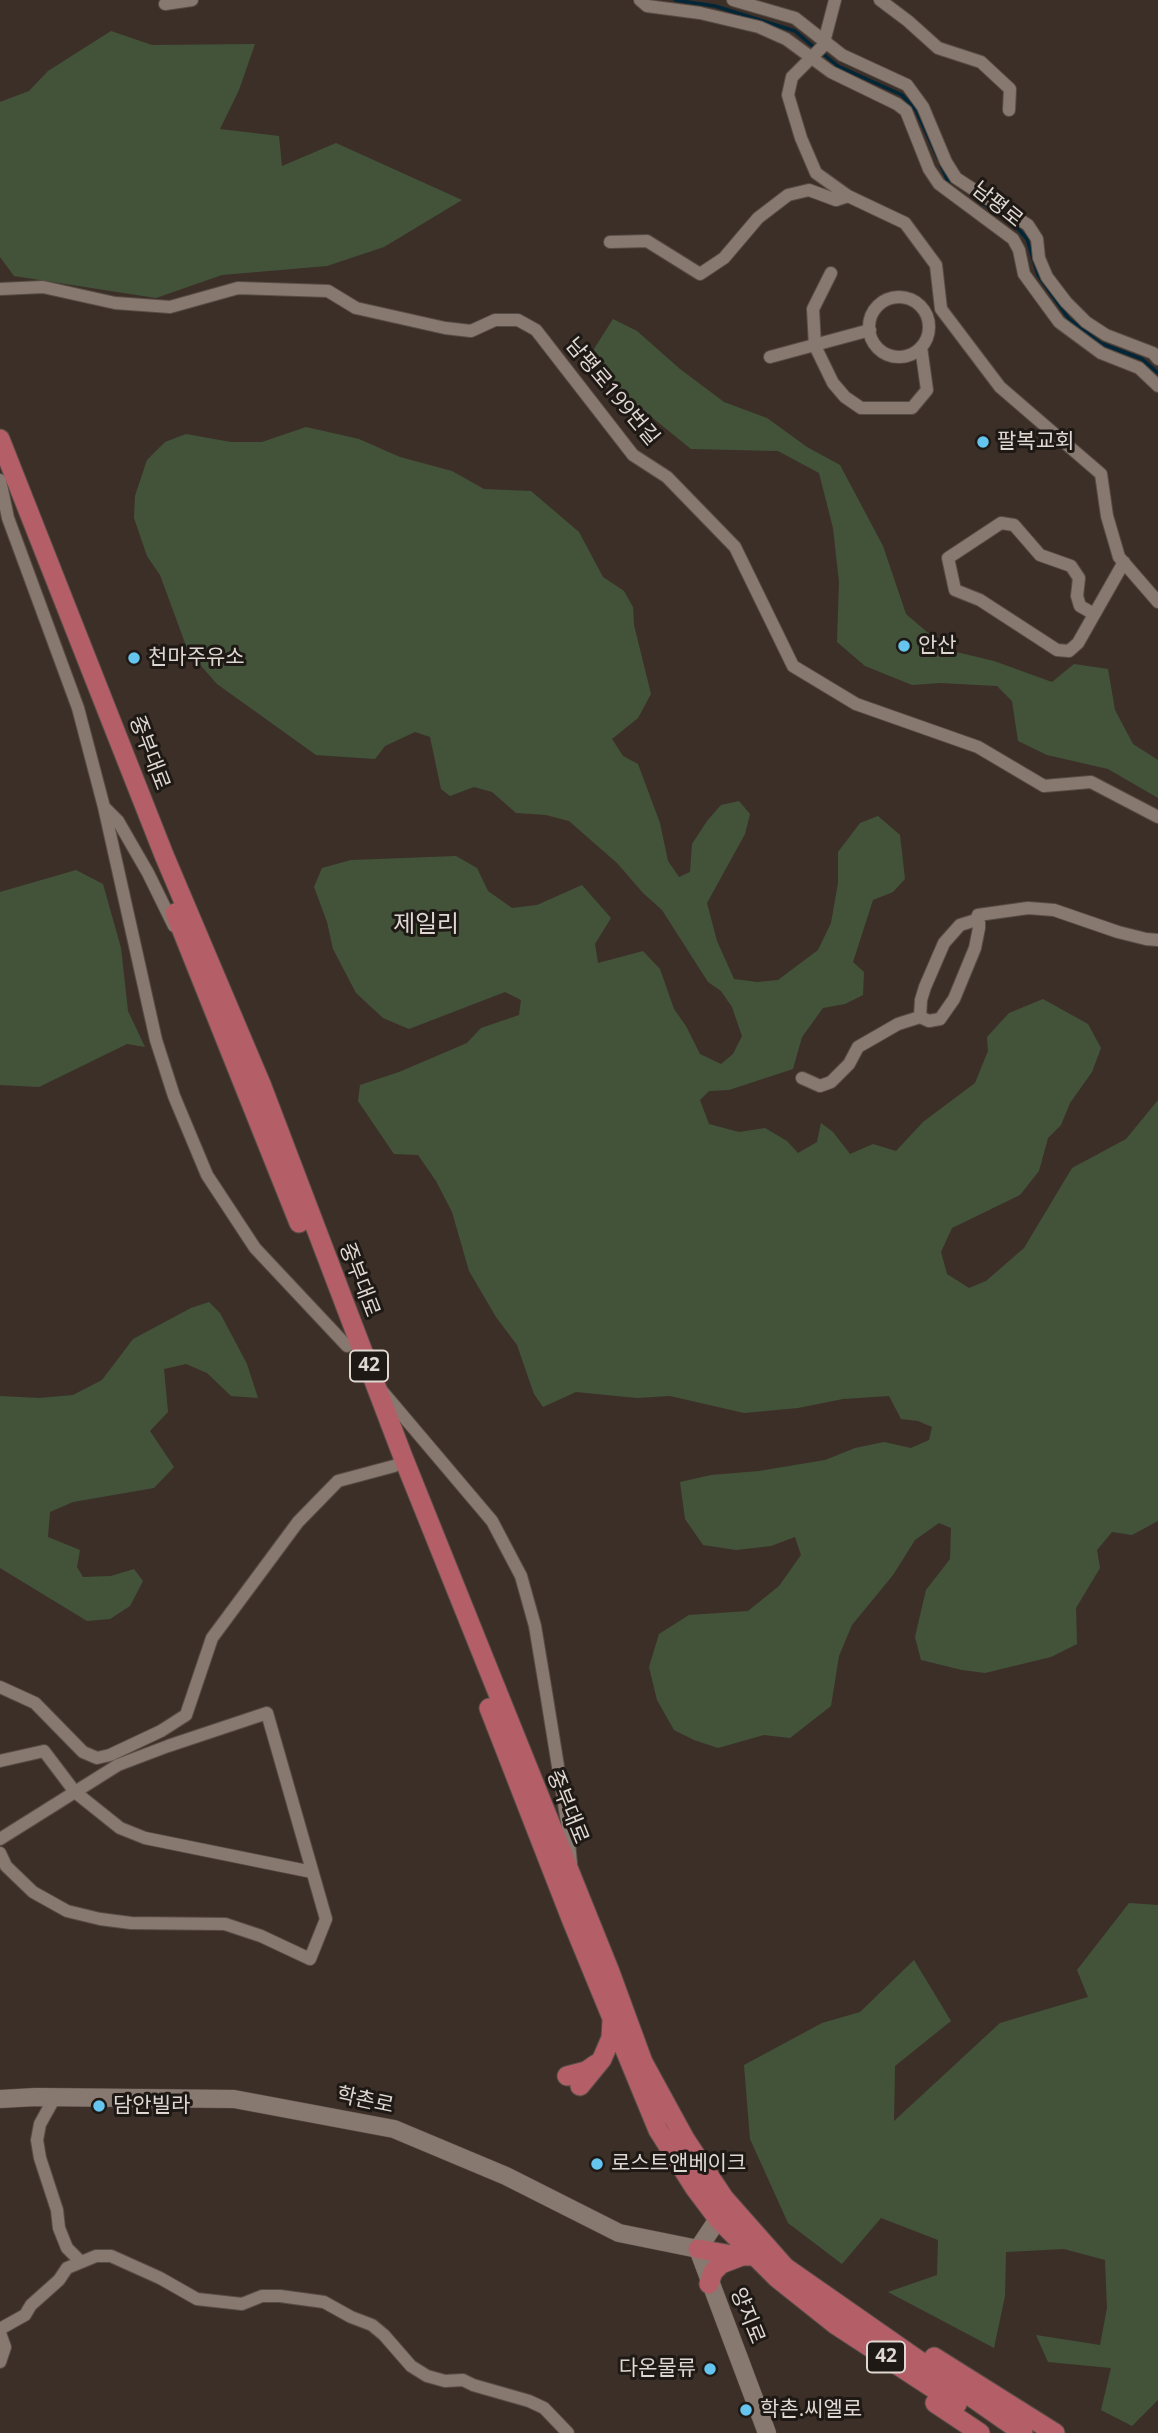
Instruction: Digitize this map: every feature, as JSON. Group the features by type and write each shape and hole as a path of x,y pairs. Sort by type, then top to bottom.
{"main road":[{"name":"중부대로","path":"0,439 164,855 261,1084 375,1383 643,2062 685,2139 724,2198 781,2273"},
{"name":"중부대로","path":"0,478 14,506 658,2130 694,2187 748,2256 781,2273"},
{"path":"573,2081 602,2059 611,2038 612,2019"},
{"path":"698,2249 748,2256"},
{"path":"709,2284 713,2272 721,2264 748,2256"},
{"path":"781,2273 797,2308 818,2325 996,2430"},
{"path":"781,2273 830,2291 1055,2433"},
{"name":"42","path":"781,2273 996,2430 1023,2433"}],"street":[{"path":"165,4 192,0"},
{"path":"640,0 647,6 700,13 759,27 818,50"},
{"path":"733,0 795,18 818,50"},
{"path":"835,0 818,50 792,77 788,95 801,138 816,173 848,196 905,223 936,265 942,309 946,316 1000,387 1101,474 1107,516 1119,556 1158,601"},
{"path":"880,0 938,48 981,62 1010,89 1009,110"},
{"name":"남평로","path":"818,50 842,55 907,85 923,107 946,162 956,178 1028,225 1037,239 1039,258 1047,277 1066,302 1086,322 1106,335 1153,353 1158,359"},
{"name":"남평로","path":"818,50 831,72 906,111 929,169 939,184 1013,239 1019,250 1024,274 1059,322 1101,354 1139,368 1158,386"},
{"path":"610,242 647,241 700,274 724,258 758,218 788,195 809,190 836,200 848,196"},
{"path":"831,272 813,309 815,346 833,383 845,397 862,408 912,408 927,390 921,347 929,330 924,310 909,298 889,299 874,311 870,330 878,348 886,353 904,356 921,347"},
{"name":"남평로199번길","path":"0,289 43,287 115,303 170,307 238,288 328,291 356,308 445,328 471,331 495,320 518,320 536,330 633,455 667,477 735,547 793,666 856,704 978,747 1044,786 1091,782 1158,817"},
{"path":"928,320 946,316"},
{"path":"770,357 870,330"},
{"path":"0,478 8,518 78,708 104,807 156,1040 174,1097 207,1174 256,1248 347,1346"},
{"path":"1094,614 1080,606 1077,596 1079,578 1071,566 1040,555 1014,525 1001,523 948,558 955,590 980,600 1057,650 1069,651 1078,643 1124,562"},
{"path":"104,807 118,821 148,873 170,921 187,944"},
{"path":"920,1017 925,987 944,943 960,925 976,920 978,915 1028,908 1054,910 1118,932 1158,940"},
{"path":"802,1078 820,1086 831,1082 849,1064 858,1047 898,1024 920,1017 929,1021 940,1018 954,999 975,948 979,928 979,922 976,920"},
{"path":"375,1383 492,1521 521,1576 535,1626 547,1692 567,1822 572,1881"},
{"path":"0,1687 35,1703 83,1752 97,1758 110,1755 161,1731 186,1715 212,1638 298,1522 338,1481 394,1466"},
{"path":"0,1839 118,1765 267,1713 326,1919 310,1959 225,1924 131,1923 100,1919 67,1911 33,1892 6,1866 0,1853"},
{"path":"161,1731 168,1746"},
{"path":"0,1761 44,1751 75,1792 120,1828 145,1838 312,1872"},
{"path":"55,2097 40,2124 37,2140 43,2169 57,2210 59,2228 67,2248 80,2261"},
{"name":"학촌로","path":"0,2099 234,2099 394,2129 506,2176 619,2233 698,2249"},
{"path":"698,2249 718,2219"},
{"name":"양지로","path":"698,2249 767,2433"},
{"path":"0,2361 5,2347 0,2331 25,2315 31,2305 59,2280 67,2268 96,2256 111,2256 160,2278 197,2299 242,2304 262,2296 280,2296 324,2302 372,2325 411,2366 427,2376 445,2381 463,2380 529,2402 544,2409 568,2433"}],"green space":[{"path":"111,31 152,45 255,44 239,90 220,129 279,136 282,166 336,143 462,200 384,247 327,266 222,275 156,298 14,276 0,257 0,102 29,91 48,71"},
{"path":"613,319 637,331 680,369 724,402 767,418 807,447 840,465 883,546 906,614 948,650 994,661 1052,682 1074,664 1108,669 1115,710 1133,744 1158,760 1158,798 1108,769 1047,755 1018,741 1012,701 997,686 940,683 912,685 865,666 837,642 839,582 833,528 819,473 778,451 691,449 612,385 592,352"},
{"path":"306,427 359,439 400,457 452,471 484,489 531,491 579,532 603,577 624,591 633,607 634,625 651,694 638,718 612,739 623,756 638,764 660,823 668,861 679,877 690,872 692,844 721,805 739,801 750,814 745,834 707,903 717,941 734,979 757,982 778,980 818,950 831,923 838,883 838,852 860,823 878,816 900,835 905,879 893,892 873,900 853,962 864,972 863,995 845,1004 823,1008 802,1037 793,1069 729,1090 709,1091 700,1100 709,1124 739,1132 765,1128 787,1141 798,1153 817,1142 821,1123 833,1132 850,1154 873,1144 896,1151 923,1122 975,1083 988,1051 987,1037 1009,1013 1043,999 1088,1024 1101,1048 1092,1072 1070,1103 1061,1125 1048,1138 1039,1171 1020,1195 952,1228 941,1252 947,1274 969,1288 986,1281 1024,1248 1072,1168 1126,1139 1158,1100 1158,1521 1132,1535 1112,1532 1097,1550 1100,1568 1076,1608 1077,1644 1051,1657 985,1673 921,1660 915,1637 926,1590 950,1559 951,1528 939,1523 915,1540 893,1575 852,1625 839,1656 831,1706 790,1738 764,1735 718,1748 674,1730 657,1700 649,1667 659,1634 689,1615 748,1611 779,1586 801,1555 795,1537 771,1546 736,1550 703,1545 685,1519 680,1482 711,1475 759,1471 825,1460 855,1448 884,1442 911,1448 929,1440 932,1427 918,1421 901,1419 889,1396 843,1399 798,1408 744,1413 670,1396 637,1398 576,1392 543,1407 534,1394 517,1345 496,1317 469,1271 452,1212 436,1181 418,1155 394,1154 358,1101 360,1085 399,1072 467,1043 481,1028 519,1015 521,1000 505,992 409,1029 383,1018 356,993 333,949 327,922 314,887 322,868 351,860 456,856 477,868 488,891 512,908 537,905 582,885 611,918 595,944 598,963 643,951 660,969 674,1009 700,1054 721,1064 733,1054 742,1036 732,1007 721,991 708,982 662,910 617,863 569,821 546,815 516,813 492,792 474,787 450,796 441,789 430,737 415,732 385,746 375,759 316,755 217,684 188,651 160,575 147,556 134,518 135,496 147,460 165,442 186,434 231,442 262,442"},
{"path":"76,870 103,884 121,948 128,1011 145,1047 127,1044 39,1087 0,1085 0,892"},
{"path":"209,1302 220,1313 247,1364 258,1398 231,1396 207,1373 186,1364 164,1369 168,1412 150,1431 174,1467 154,1488 73,1502 50,1512 48,1537 80,1550 77,1567 83,1577 111,1576 134,1569 143,1581 130,1606 110,1619 87,1621 0,1568 0,1396 39,1398 73,1395 102,1380 133,1339 191,1308"},
{"path":"1129,1903 1158,1905 1158,2400 1132,2426 1101,2410 1111,2368 1048,2362 1036,2335 1100,2345 1107,2308 1105,2260 1064,2249 1006,2252 1005,2296 994,2348 888,2292 937,2275 938,2240 881,2218 842,2264 788,2223 750,2139 744,2065 822,2023 860,2012 914,1960 951,2021 895,2066 894,2121 1000,2023 1088,1997 1077,1970"}],"waterway":[{"path":"675,0 715,6 795,31 816,49"},
{"path":"822,53 838,66 902,95 916,110 938,158"},
{"path":"941,165 947,179 954,183"},
{"path":"978,200 1014,224 1027,239 1038,275 1069,319 1100,343 1142,359 1158,373"}],"place":[{"name":"팔복교회","path":"983,442"},
{"name":"안산","path":"904,646"},
{"name":"천마주유소","path":"134,658"},
{"name":"담안빌라","path":"99,2106"},
{"name":"로스트앤베이크","path":"597,2164"},
{"name":"다온물류","path":"710,2369"},
{"name":"학촌.씨엘로","path":"746,2410"}],"district":[{"name":"제일리","path":"426,925"}]}
